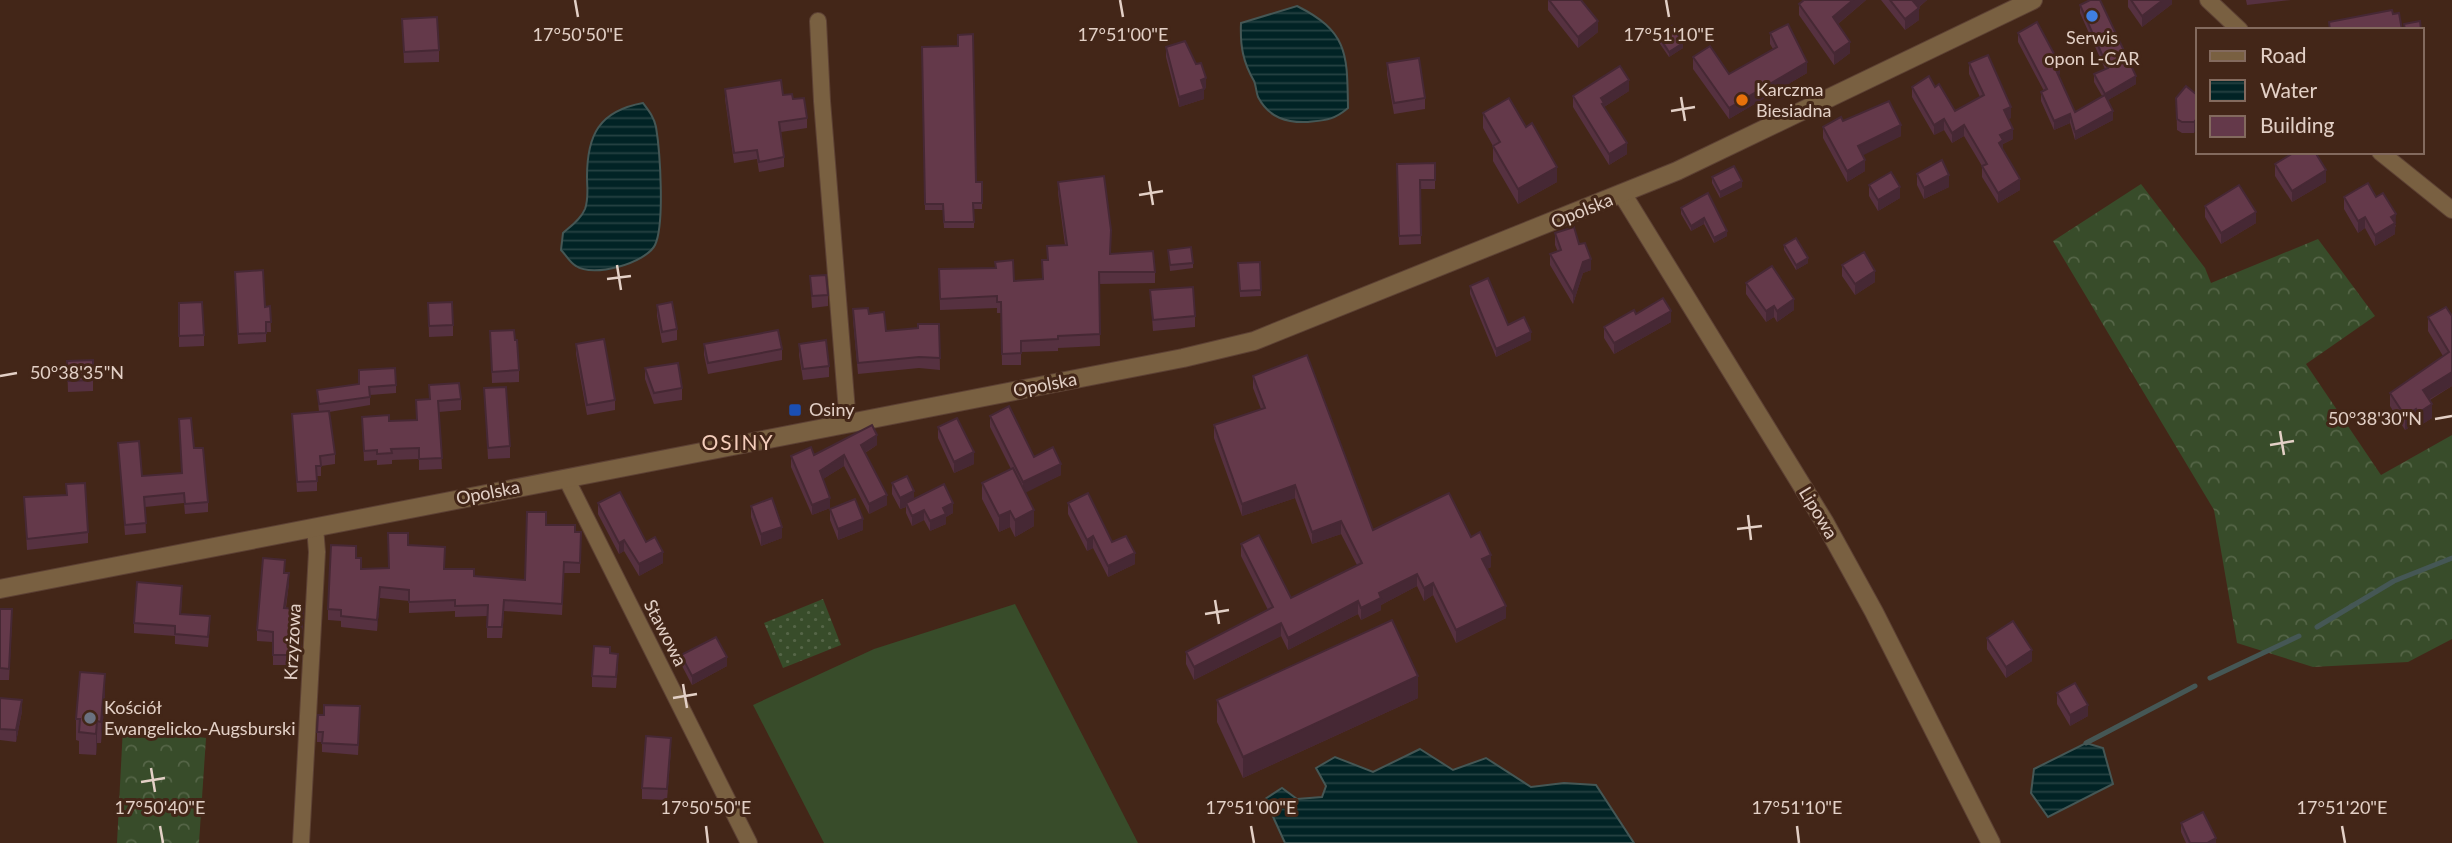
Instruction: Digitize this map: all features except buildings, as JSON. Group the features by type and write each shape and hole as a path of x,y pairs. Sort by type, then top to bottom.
{"street":[{"name":"Opolska","path":"0,589 848,424 1254,341 1623,195 1788,120 2033,0"},
{"path":"2208,0 2238,28"},
{"path":"818,21 848,424"},
{"path":"2382,154 2452,210"},
{"name":"Lipowa","path":"1623,195 1831,534 1991,843"},
{"name":"Stawowa","path":"566,478 749,843"},
{"name":"Krzyżowa","path":"300,843 317,552 315,527"}],"green space":[{"path":"2141,184 2205,268 2211,283 2318,239 2375,316 2306,364 2381,475 2452,435 2452,639 2408,662 2313,667 2237,643 2214,510 2053,241"},
{"path":"823,599 841,645 783,668 764,623"},
{"path":"1015,604 1138,843 824,843 753,705 874,649"},
{"path":"123,727 206,738 199,843 117,843"}],"water":[{"path":"1297,6 1327,25 1342,47 1347,73 1348,108 1330,119 1300,122 1279,118 1262,104 1247,67 1242,46 1241,23"},
{"path":"643,103 655,123 659,153 661,205 655,245 650,252 631,263 606,269 584,269 574,265 561,250 563,233 583,213 586,205 588,162 593,137 598,127 616,112"},
{"path":"2086,743 2103,748 2113,784 2048,817 2031,793 2034,769"},
{"path":"1420,749 1453,770 1486,758 1531,787 1564,783 1596,785 1634,843 1285,843 1265,799 1282,788 1297,799 1322,797 1326,786 1316,768 1335,757 1373,772"}],"waterway":[{"path":"2317,627 2394,581 2452,558"},
{"path":"2210,678 2299,636"},
{"path":"2086,743 2195,686"}],"place":[{"name":"Serwis opon L-CAR","path":"2092,16"},
{"name":"Karczma Biesiadna","path":"1742,100"},
{"name":"Osiny","path":"795,410"},
{"name":"Kościół Ewangelicko-Augsburski","path":"90,718"}],"district":[{"name":"OSINY","path":"738,443"}]}
